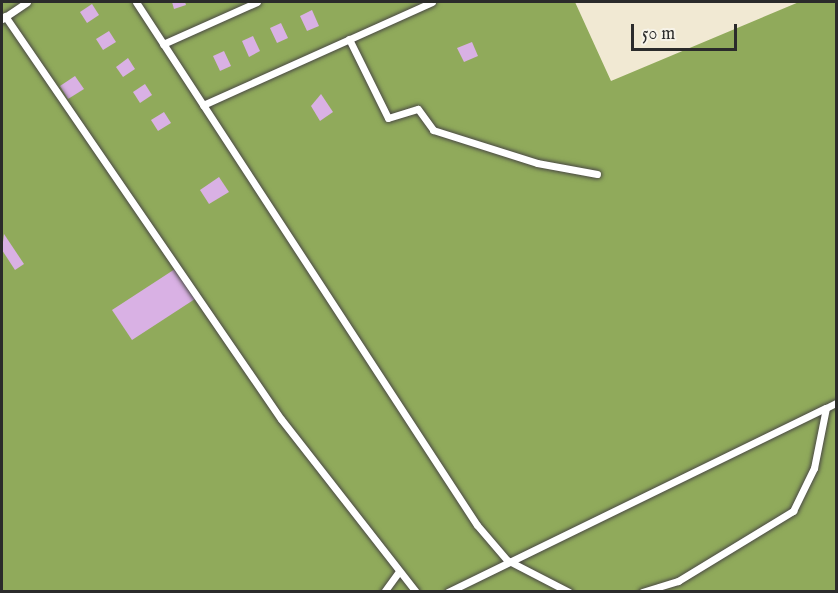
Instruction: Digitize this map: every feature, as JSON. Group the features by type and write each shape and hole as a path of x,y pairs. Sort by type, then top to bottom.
{"lane":[{"path":"27,2 3,18 281,419 398,573 416,591"},
{"path":"136,2 477,525 507,560 569,591"},
{"path":"163,44 257,2"},
{"path":"202,105 432,2"},
{"path":"349,39 388,118 418,109 433,130 537,163 597,174"},
{"path":"448,591 507,560 837,403"},
{"path":"642,591 678,581 794,511 814,468 826,408"},
{"path":"384,591 398,573"}],"green space":[{"path":"2,2 575,2 611,81 799,2 836,2 836,591 2,591"}],"building":[{"path":"172,2 185,2 186,5 174,9"},
{"path":"92,4 99,15 87,23 80,12"},
{"path":"312,10 319,26 307,31 300,16"},
{"path":"281,23 288,38 277,43 270,28"},
{"path":"109,31 116,42 103,50 96,39"},
{"path":"253,36 260,51 249,57 242,41"},
{"path":"472,42 478,56 464,62 457,48"},
{"path":"224,51 231,66 220,71 213,56"},
{"path":"128,58 135,69 123,77 116,67"},
{"path":"75,76 84,89 68,99 60,86"},
{"path":"145,84 152,95 140,103 133,92"},
{"path":"321,94 333,112 320,121 311,106"},
{"path":"164,112 171,123 158,131 151,120"},
{"path":"219,177 229,192 209,204 200,190"},
{"path":"4,234 24,264 15,270 2,250"},
{"path":"175,269 195,299 132,340 112,310"}]}
